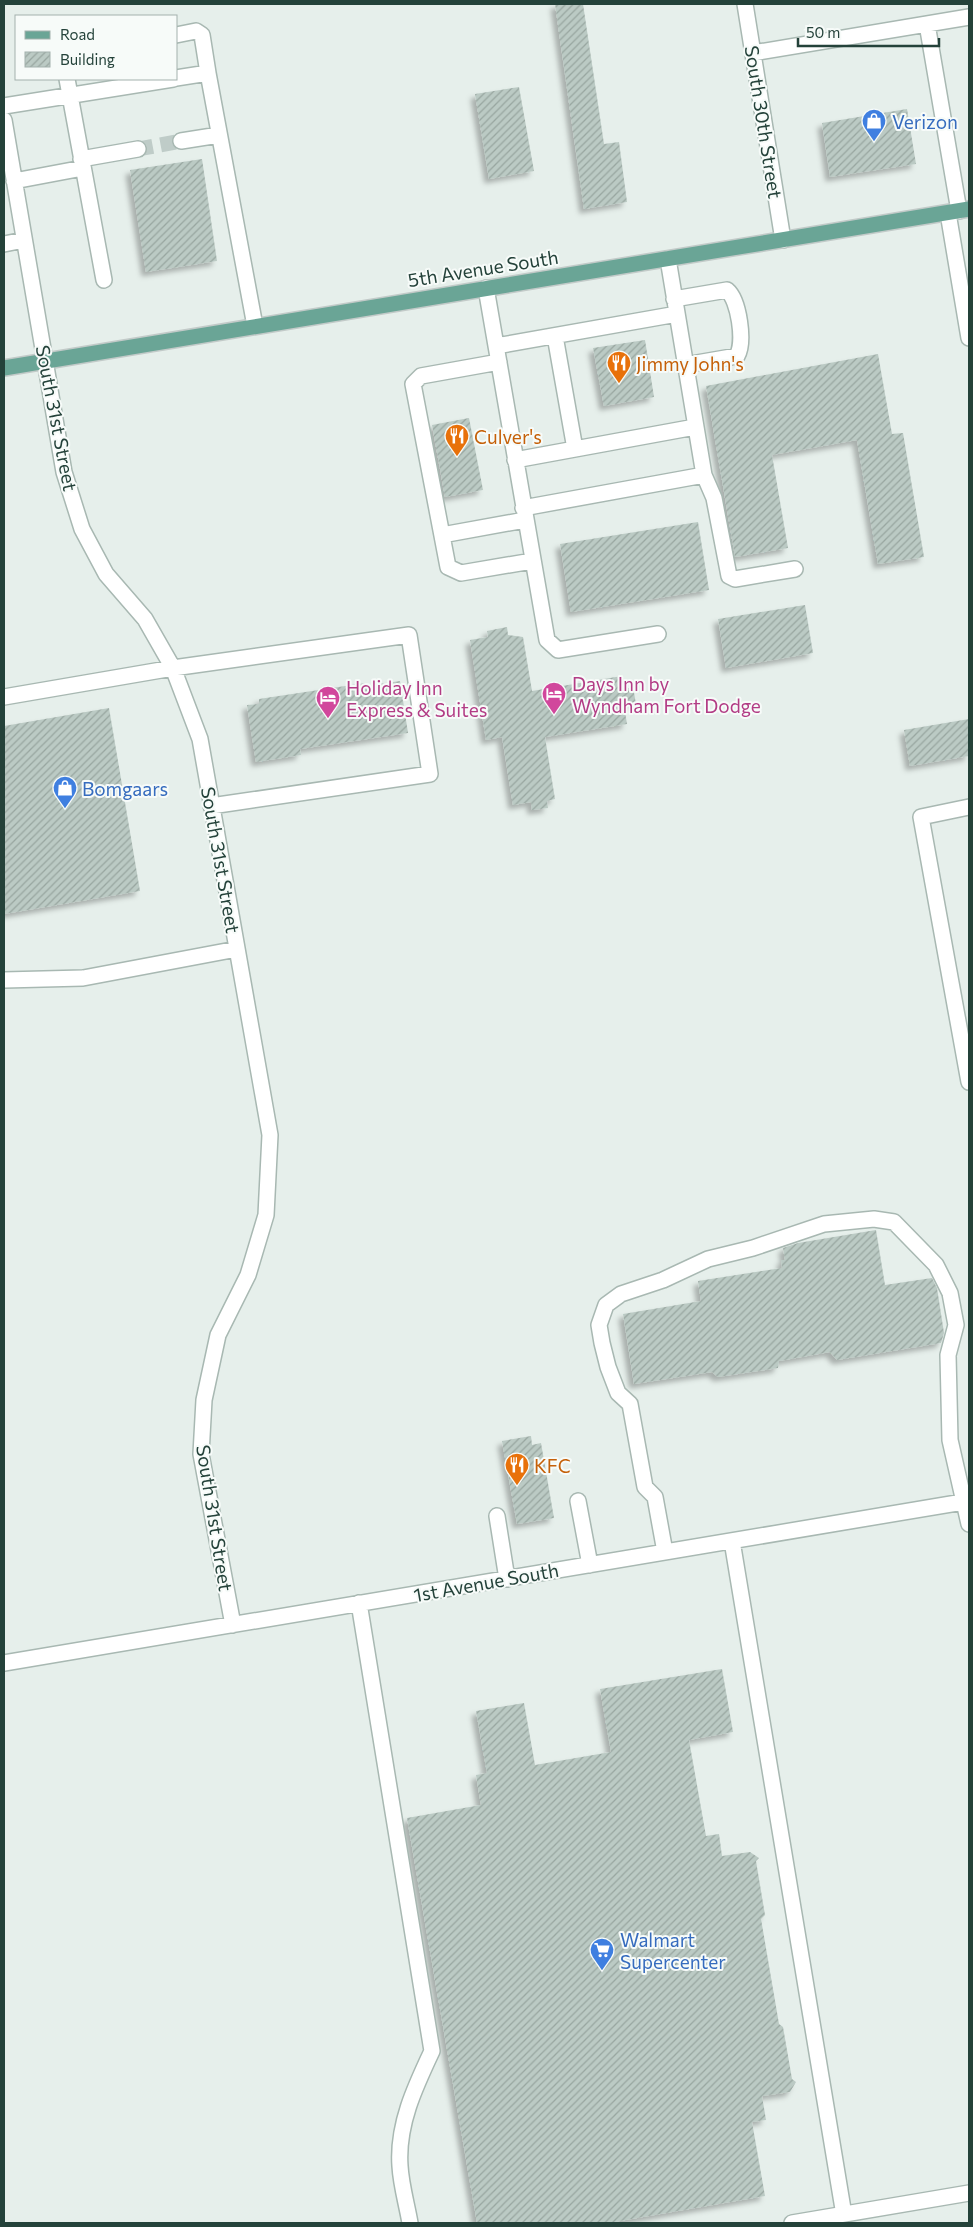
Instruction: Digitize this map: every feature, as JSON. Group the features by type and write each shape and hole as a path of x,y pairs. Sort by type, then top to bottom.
{"main road":[{"name":"5th Avenue South","path":"4,368 959,211"}],"street":[{"name":"South 30th Street","path":"745,4 783,240"},
{"path":"753,53 969,17"},
{"path":"927,24 959,211 969,338"},
{"path":"178,35 196,31 202,35 255,326"},
{"path":"178,78 208,73"},
{"path":"67,80 104,280"},
{"path":"4,106 163,80"},
{"name":"South 31st Street","path":"4,120 64,472 82,529 106,574 144,619 173,668 200,739 270,1135 266,1215 248,1275 218,1334 204,1400 201,1454 233,1624"},
{"path":"181,142 219,135"},
{"path":"14,181 138,149"},
{"path":"4,244 24,240"},
{"path":"668,259 704,475 714,498 729,576 735,579 795,569"},
{"path":"486,288 547,640 558,650 658,634"},
{"path":"674,299 727,290 734,296 742,346 737,356 685,365"},
{"path":"496,346 677,314"},
{"path":"555,336 575,448"},
{"path":"499,362 421,376 413,384 448,568 461,573 532,562"},
{"path":"515,460 696,427"},
{"path":"442,535 524,514 704,475"},
{"path":"4,697 173,668 409,635 430,774 211,806"},
{"path":"969,807 921,817 969,1082"},
{"path":"4,980 83,978 237,949"},
{"path":"664,1552 655,1497 645,1487 630,1404 618,1393 608,1367 599,1325 606,1305 621,1294 663,1280 708,1259 753,1248 824,1224 874,1219 894,1222 936,1265 950,1293 956,1325 948,1355 950,1440 967,1501 969,1524"},
{"path":"578,1501 590,1564"},
{"name":"1st Avenue South","path":"4,1663 967,1501"},
{"path":"497,1516 507,1579"},
{"path":"732,1541 844,2215"},
{"path":"359,1603 432,2050 409,2100 402,2142 400,2166 410,2223"},
{"path":"792,2223 969,2193"}],"building":[{"path":"555,4 583,4 604,144 619,142 627,202 584,209"},
{"path":"519,87 534,171 489,179 475,94"},
{"path":"907,109 916,164 830,177 822,123"},
{"path":"202,159 217,261 146,272 130,170"},
{"path":"645,340 654,397 604,406 593,348"},
{"path":"878,354 892,434 903,433 924,557 878,564 857,440 772,455 788,548 735,557 706,386"},
{"name":"Culver's","path":"469,418 483,490 445,497 432,425"},
{"path":"698,522 709,590 571,612 560,544"},
{"path":"805,605 813,653 726,668 718,619"},
{"name":"Days Inn by Wyndham Fort Dodge","path":"507,627 508,635 523,637 532,691 622,676 624,689 633,687 636,704 624,706 627,724 545,737 555,799 547,801 548,808 532,810 531,802 513,805 502,737 486,740 470,640 488,637 487,631"},
{"name":"Holiday Inn Express & Suites","path":"400,681 408,733 300,749 301,755 256,762 247,705 259,704 259,699 365,683 366,686"},
{"name":"Bomgaars","path":"109,708 140,891 4,914 4,726"},
{"path":"969,719 969,756 910,766 904,730"},
{"path":"876,1230 885,1285 932,1278 937,1288 944,1333 941,1343 837,1360 830,1352 779,1361 778,1368 718,1377 712,1372 634,1384 623,1314 701,1301 698,1281 782,1268 781,1260 785,1260 783,1248 798,1243"},
{"path":"531,1436 532,1445 541,1443 554,1518 517,1524 502,1441"},
{"name":"Walmart Supercenter","path":"722,1669 733,1732 689,1740 706,1836 719,1834 722,1856 750,1852 759,1858 756,1861 765,1915 761,1919 779,2024 783,2027 792,2079 796,2082 790,2092 762,2096 766,2120 752,2122 765,2196 608,2223 477,2223 407,1818 481,1805 476,1775 487,1773 476,1711 524,1703 535,1765 611,1752 600,1689"}],"tunnel":[{"path":"138,149 181,141"}],"place":[{"name":"Verizon","path":"874,142"},
{"name":"Jimmy John's","path":"619,384"},
{"name":"Culver's","path":"457,457"},
{"name":"Days Inn by Wyndham Fort Dodge","path":"554,715"},
{"name":"Holiday Inn Express & Suites","path":"328,719"},
{"name":"Bomgaars","path":"65,809"},
{"name":"KFC","path":"517,1486"},
{"name":"Walmart Supercenter","path":"602,1971"}]}
